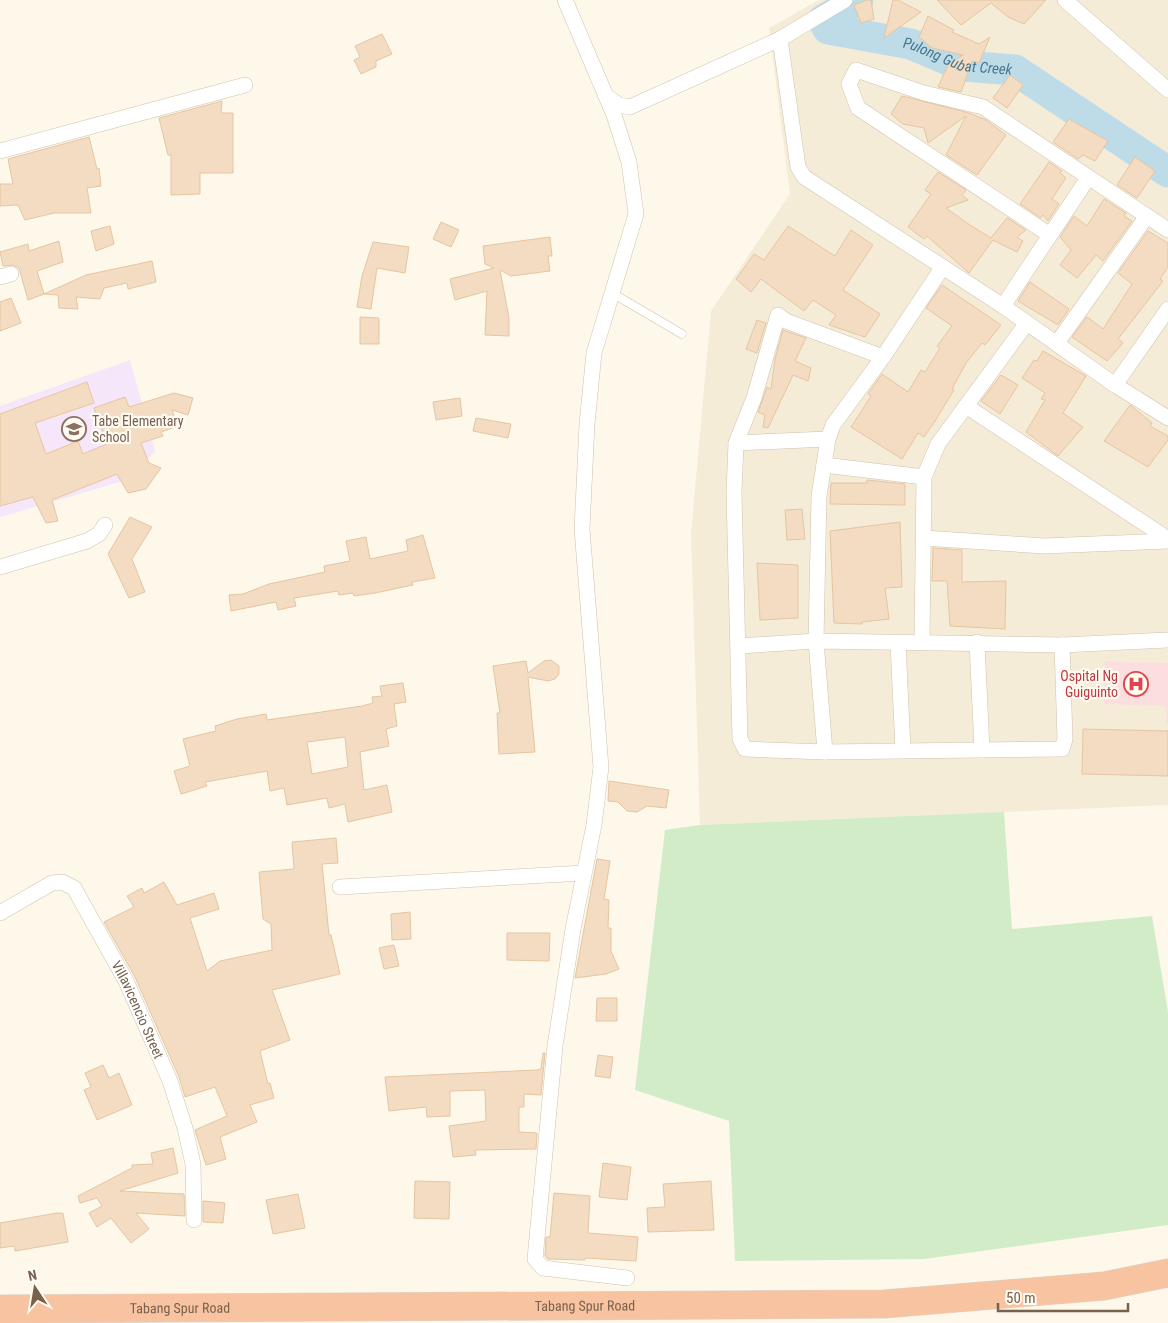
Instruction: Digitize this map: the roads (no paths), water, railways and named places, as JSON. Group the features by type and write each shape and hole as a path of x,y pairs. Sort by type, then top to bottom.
{"highway":[{"name":"Tabang Spur Road","path":"0,1309 884,1304 1104,1286 1168,1273"}],"street":[{"path":"565,0 606,96 629,162 636,214 594,353 582,529 601,767 594,825 555,1046 535,1259 543,1268 627,1278"},
{"path":"606,96 618,105 630,107 780,39 846,0"},
{"path":"1065,0 1168,90"},
{"path":"780,39 798,167 804,177 1003,306 1116,385 1168,418"},
{"path":"1050,235 858,108 849,84 856,70 924,93 983,107 1168,230"},
{"path":"0,151 244,85"},
{"path":"1003,306 1088,178"},
{"path":"1057,343 1146,216"},
{"path":"826,752 816,642 819,496 828,439 833,425 883,357 942,268"},
{"path":"1116,385 1168,309"},
{"path":"883,357 786,321 778,315 754,398 736,443 734,493 740,739 745,749 826,752 1062,750 1065,739 1062,644"},
{"path":"922,642 924,477 938,444 1028,324"},
{"path":"966,406 1168,540"},
{"path":"736,443 828,439"},
{"path":"824,465 924,477"},
{"path":"0,567 87,541 99,534 105,525"},
{"path":"924,538 1044,546 1168,540"},
{"path":"739,646 816,642 1062,644 1168,640"},
{"path":"977,642 982,750"},
{"path":"898,643 903,750"},
{"path":"340,887 584,874"},
{"name":"Villavicencio Street","path":"0,913 52,883 62,882 74,888 126,981 170,1081 185,1128 193,1164 194,1220"}],"lane":[{"path":"612,293 682,334"}],"waterway":[{"name":"Pulong Gubat Creek","path":"858,0 823,20 828,29 911,44 962,66 1015,70 1168,172"}],"place":[{"name":"Tabe Elementary School","path":"74,429"},
{"name":"Ospital Ng Guiguinto","path":"1136,684"}]}
